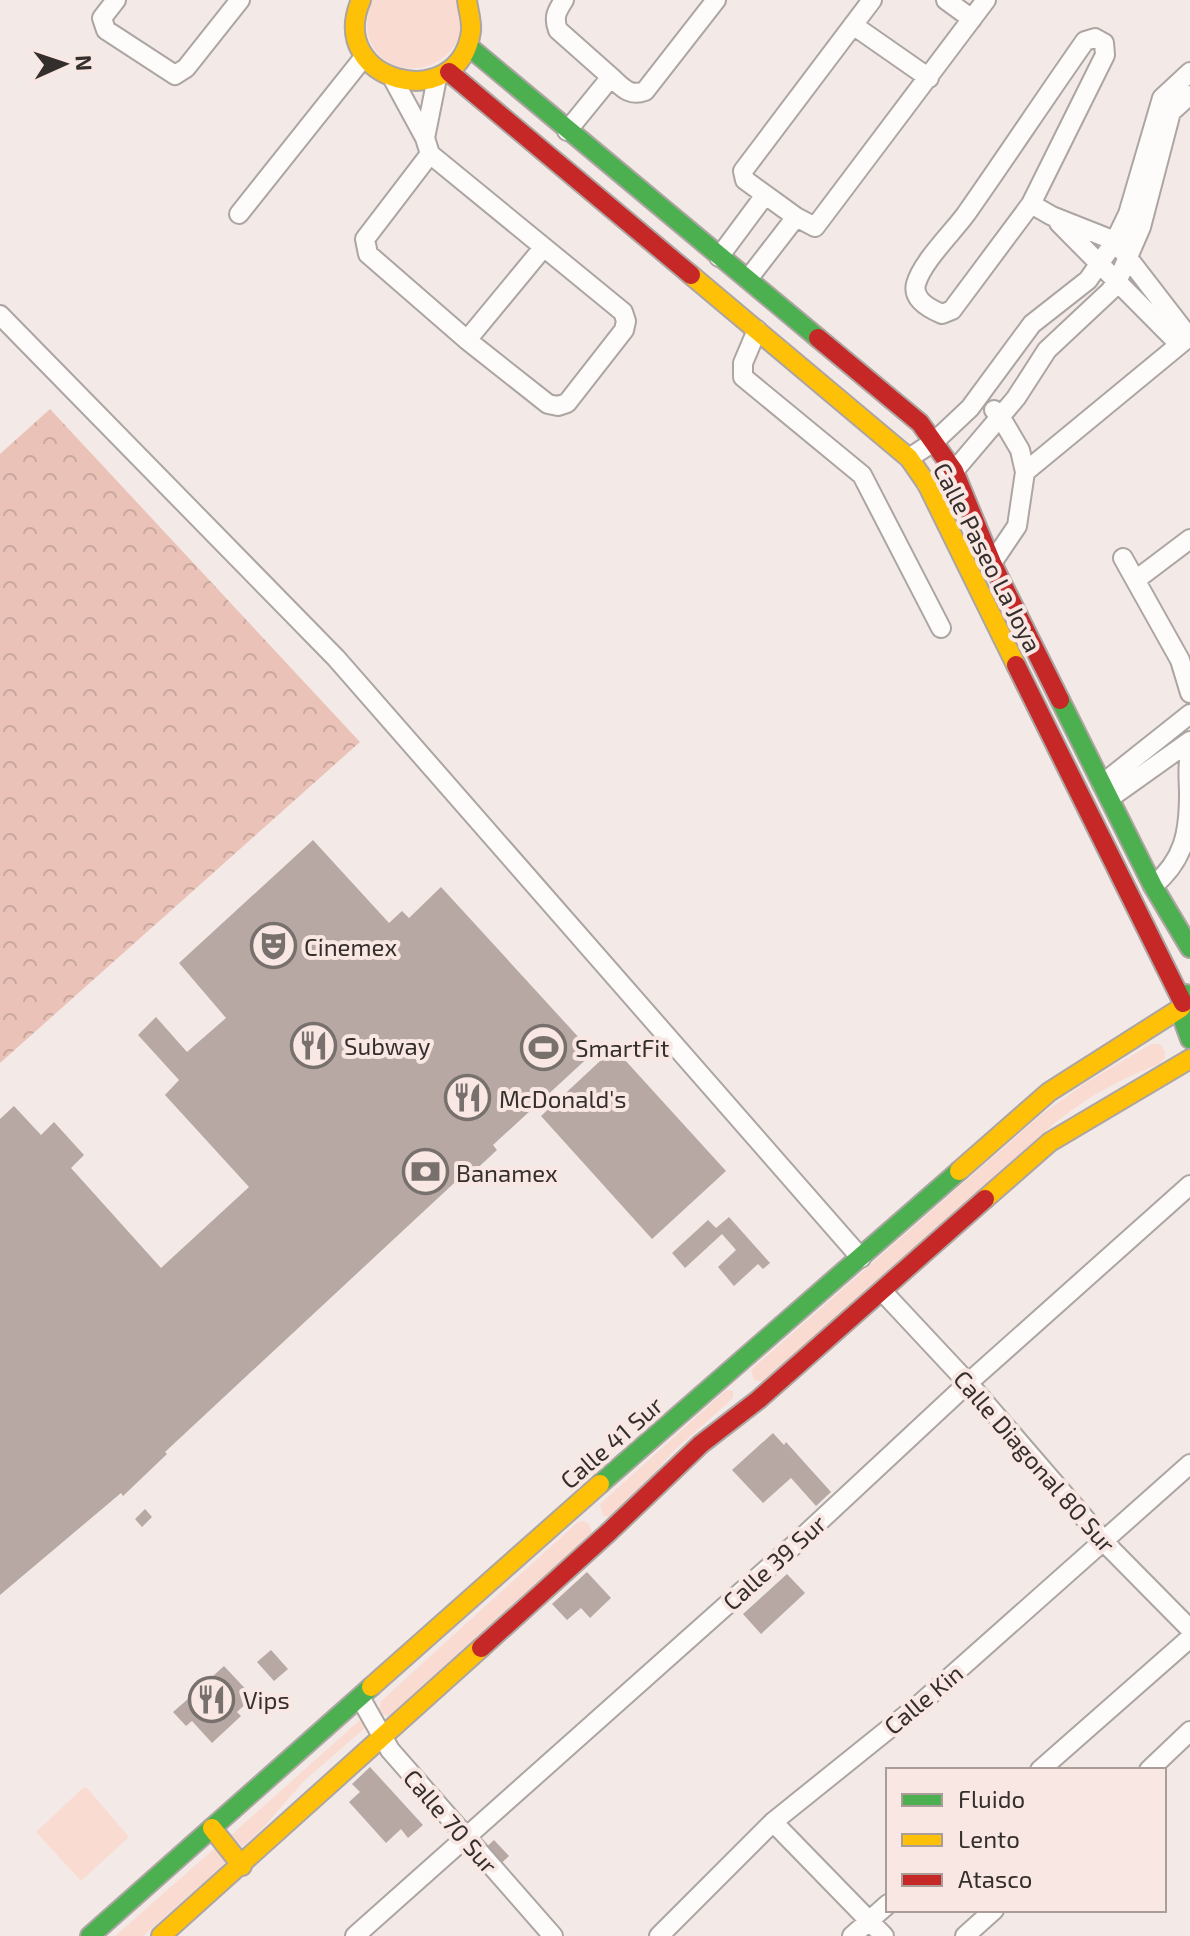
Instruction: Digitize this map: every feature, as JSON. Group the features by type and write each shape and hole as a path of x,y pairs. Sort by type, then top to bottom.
{"main road":[{"path":"358,1 355,29 364,57 393,79 415,83 443,75 460,60 473,30 467,0"},
{"name":"Calle Paseo La Joya","path":"468,46 920,423 935,441 954,471 992,563 1153,886 1190,948"},
{"name":"Calle Paseo La Joya","path":"443,75 909,458 927,484 1185,999 1182,1022 1190,1039"},
{"name":"Calle 41 Sur","path":"161,1936 242,1866 382,1735 595,1516 861,1258 1049,1092 1185,999"},
{"name":"Calle 41 Sur","path":"90,1936 361,1699 595,1516 701,1444 758,1400 1050,1142 1190,1059"},
{"path":"212,1828 242,1866"}],"street":[{"path":"116,0 102,18 106,30 175,75 186,68 240,0"},
{"path":"564,0 556,13 558,30 628,93 637,94 645,91 716,0"},
{"path":"872,0 743,171 745,180 811,226 819,226 986,0"},
{"path":"946,0 972,19"},
{"path":"853,25 929,78"},
{"path":"1095,38 1104,43 1105,55 1031,204 952,310 942,314 927,307 916,295 916,285 926,267 1085,41 1095,38"},
{"path":"239,214 364,57"},
{"path":"909,458 935,441 979,397 1032,324 1088,280 1115,241 1128,214 1166,105 1190,72"},
{"path":"393,79 427,146 543,248 623,312 626,321 624,330 567,403 558,406 548,404 467,340 368,254 365,247 365,239 427,146 443,75"},
{"path":"567,131 611,77"},
{"path":"1166,105 1190,95"},
{"path":"927,484 954,471 1000,416 1047,350 1118,280 1141,227 1166,105"},
{"path":"719,257 765,195"},
{"path":"1031,204 1052,216 1115,241 1186,339"},
{"path":"1052,216 1118,280 1186,339"},
{"path":"748,279 796,217"},
{"path":"467,340 543,248"},
{"path":"0,315 336,658 861,1258"},
{"path":"757,330 743,363 743,377 862,475 941,628"},
{"path":"1025,472 1186,339"},
{"path":"979,397 1000,416 1020,450 1025,472 1017,526 992,563"},
{"path":"1137,579 1190,539"},
{"path":"1123,558 1180,660 1190,693"},
{"path":"1106,791 1190,714"},
{"path":"1106,791 1190,741"},
{"path":"1153,886 1181,853 1188,826 1190,755"},
{"name":"Calle 39 Sur","path":"355,1936 1190,1185"},
{"name":"Calle Diagonal 80 Sur","path":"882,1291 968,1383 1105,1541 1190,1629"},
{"name":"Calle Kin","path":"659,1936 773,1822 921,1703 1190,1464"},
{"path":"1042,1768 1190,1638"},
{"name":"Calle 70 Sur","path":"361,1699 390,1750 553,1936"},
{"path":"1151,1768 1190,1731"},
{"path":"773,1822 884,1936"},
{"path":"852,1936 886,1906"},
{"path":"965,1936 992,1912"}],"shaded area":[{"path":"371,0 456,0 459,37 442,59 430,65 403,68 390,63 379,55 369,38 367,22"},
{"path":"1151,1044 1160,1044 1165,1051 1165,1058 1160,1064 1105,1089 1056,1122 763,1382 754,1380 751,1371 754,1367 1042,1114 1087,1082"},
{"path":"726,1390 733,1391 733,1398 675,1450 609,1517 603,1516 600,1504"},
{"path":"578,1522 589,1524 592,1533 389,1716 384,1715 379,1709 381,1701"},
{"path":"360,1720 365,1728 304,1781 242,1847 230,1836"},
{"path":"84,1787 129,1837 81,1881 36,1832"},
{"path":"215,1848 227,1862 143,1936 115,1936"}],"green space":[{"path":"50,409 360,742 0,1063 0,454"}],"building":[{"path":"313,840 389,923 402,911 409,918 441,887 593,1053 493,1145 497,1150 469,1176 466,1172 165,1452 167,1454 123,1496 121,1493 0,1595 0,1119 14,1106 41,1135 54,1122 84,1155 71,1168 161,1268 249,1187 165,1095 179,1080 138,1035 156,1017 187,1052 226,1018 179,963"},
{"path":"614,1048 726,1171 652,1239 541,1116"},
{"path":"729,1217 770,1263 763,1269 758,1264 734,1286 718,1267 736,1250 722,1234 685,1268 672,1253 708,1220 716,1228"},
{"path":"773,1433 784,1445 786,1442 831,1492 816,1506 791,1478 763,1503 732,1470"},
{"path":"145,1509 152,1517 142,1527 135,1519"},
{"path":"587,1572 611,1598 590,1618 581,1608 567,1620 552,1604"},
{"path":"787,1574 805,1593 761,1634 743,1614"},
{"path":"271,1650 288,1669 274,1681 257,1662"},
{"path":"224,1666 253,1697 237,1712 241,1716 212,1743 192,1721 186,1726 173,1712 196,1692 194,1689 201,1682 203,1685"},
{"path":"370,1767 423,1825 408,1838 401,1829 386,1843 349,1802 360,1792 352,1784"},
{"path":"494,1840 509,1856 495,1869 480,1853"}],"traffic: fast":[{"path":"468,46 818,338"},
{"path":"1060,700 1153,886 1190,948"},
{"path":"1186,994 1182,1017 1190,1039"},
{"path":"600,1484 959,1171"},
{"path":"90,1936 371,1687"}],"traffic: slow":[{"path":"361,0 355,29 361,52 377,69 398,78 422,80 444,74 462,57 471,31 467,0"},
{"path":"691,275 909,458 927,484 1016,665"},
{"path":"959,1171 1049,1092 1181,1008"},
{"path":"985,1199 1050,1142 1190,1059"},
{"path":"371,1687 600,1484"},
{"path":"161,1936 481,1648"},
{"path":"212,1828 242,1866"}],"traffic: jam":[{"path":"449,72 691,275"},
{"path":"818,338 920,423 954,471 992,563 1060,700"},
{"path":"1016,665 1183,1003"},
{"path":"481,1648 701,1444 758,1400 985,1199"}],"place":[{"name":"Cinemex","path":"273,946"},
{"name":"Subway","path":"313,1045"},
{"name":"SmartFit","path":"544,1047"},
{"name":"McDonald's","path":"468,1098"},
{"name":"Banamex","path":"425,1172"},
{"name":"Vips","path":"212,1699"}]}
